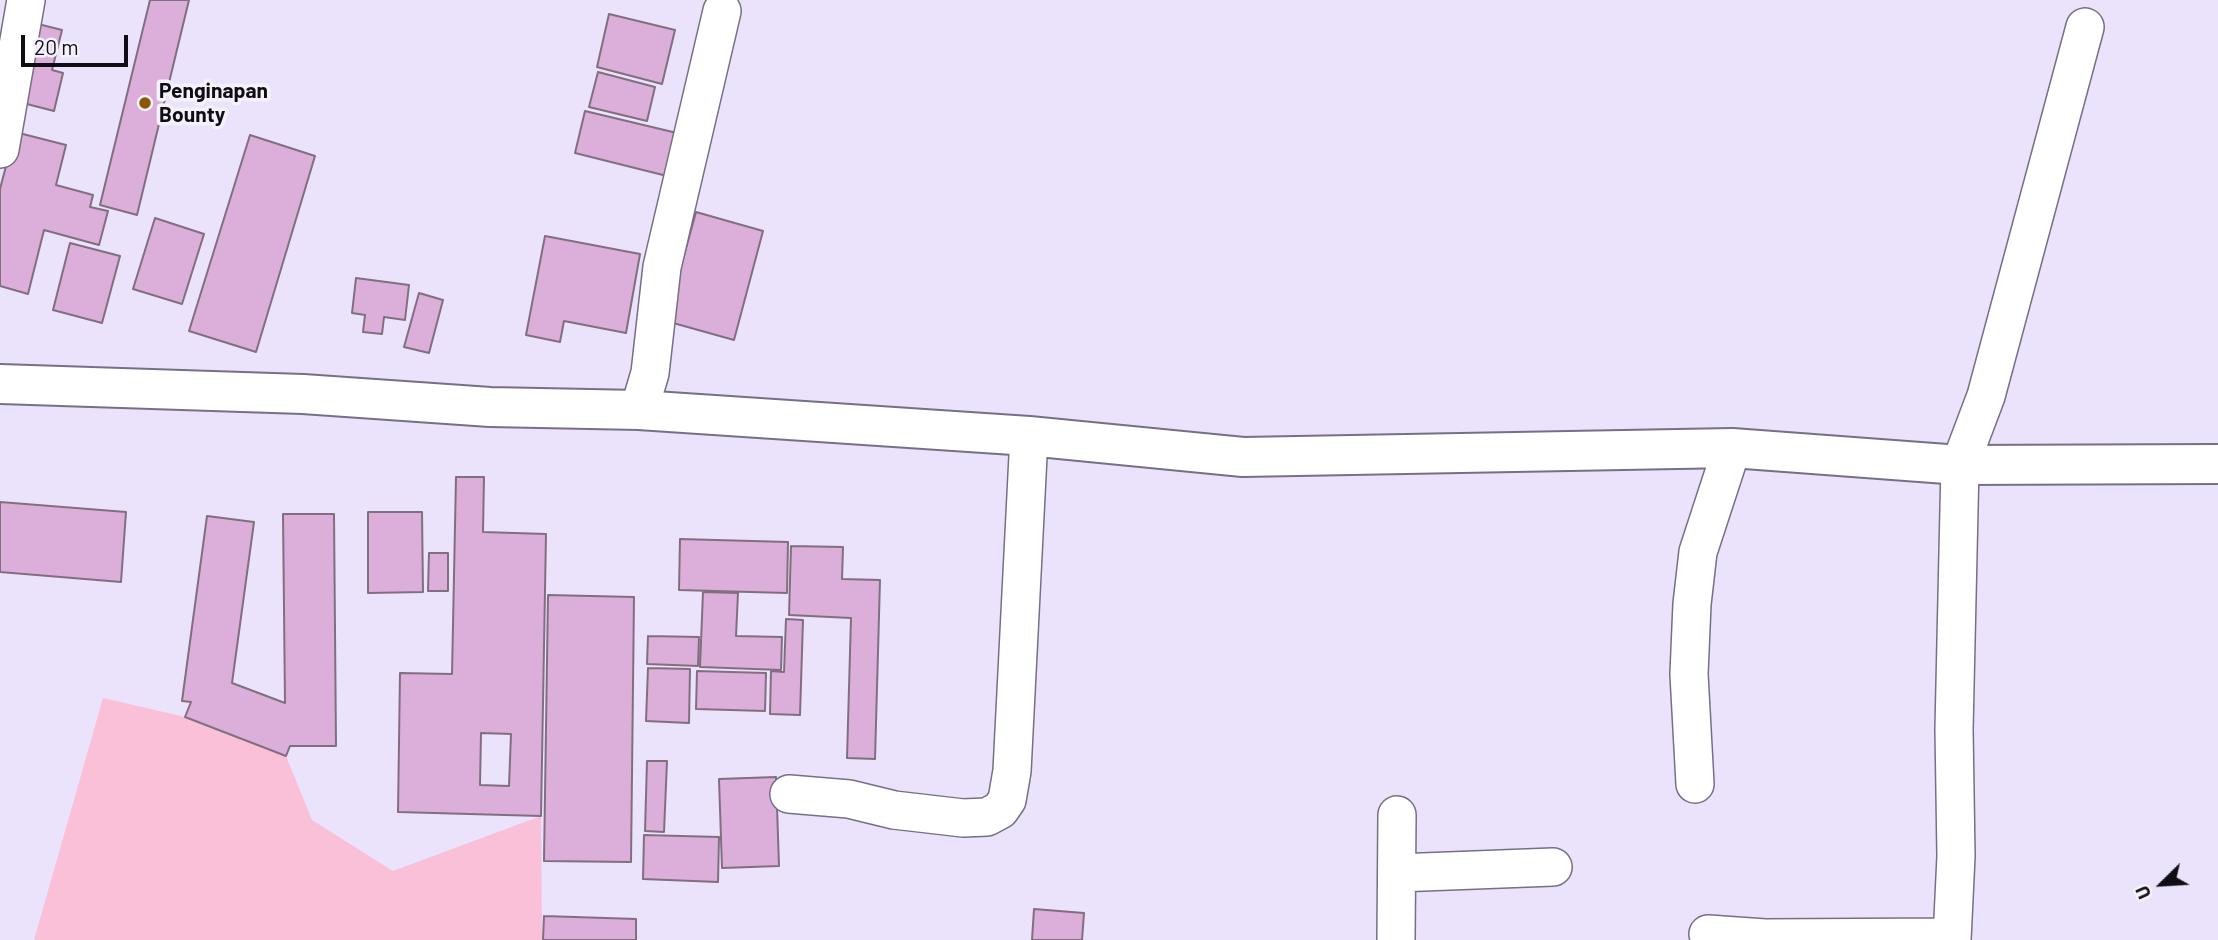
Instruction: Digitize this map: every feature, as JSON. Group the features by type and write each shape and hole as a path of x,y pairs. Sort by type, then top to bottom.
{"highway":[{"path":"0,384 303,394 489,407 639,410 1029,436 1243,457 1732,448 1960,466 2218,464"}],"street":[{"path":"0,149 26,0"},
{"path":"639,410 650,373 662,267 722,11"},
{"path":"1708,934 1765,938 1952,939 1956,856 1954,729 1960,466 1986,396 2085,27"},
{"path":"789,794 839,798 894,810 963,818 987,817 1000,810 1007,800 1012,771 1029,436"},
{"path":"1695,784 1689,674 1693,591 1698,552 1732,448"},
{"path":"1396,940 1397,816"},
{"path":"1397,873 1553,867"}],"shaded area":[{"path":"103,698 185,717 286,756 312,820 393,871 541,816 542,940 34,940"}],"building":[{"name":"Penginapan Bounty","path":"150,0 189,0 137,215 100,205"},
{"path":"609,14 675,30 662,84 597,67"},
{"path":"38,24 62,30 52,70 63,73 54,111 19,102"},
{"path":"598,72 655,87 647,121 589,107"},
{"path":"585,111 677,133 667,176 575,153"},
{"path":"15,132 66,145 56,185 93,195 90,207 108,211 99,245 44,230 28,294 0,286 0,189"},
{"path":"250,135 315,156 256,352 189,331"},
{"path":"696,212 763,231 734,340 666,321"},
{"path":"155,218 204,234 182,304 133,289"},
{"path":"545,236 640,254 626,333 564,321 560,342 526,335"},
{"path":"70,243 120,256 102,323 53,310"},
{"path":"356,278 409,285 405,320 384,317 382,334 363,332 365,315 352,313"},
{"path":"419,293 443,300 429,353 404,347"},
{"path":"456,477 484,477 483,532 546,534 541,816 398,812 400,673 452,674","holes":["481,733 511,734 509,786 480,785"]},
{"path":"0,502 126,512 121,582 0,572"},
{"path":"368,512 422,512 423,592 368,593"},
{"path":"283,514 334,514 336,746 290,746 286,756 185,717 191,702 182,701 207,516 254,522 232,683 285,703"},
{"path":"680,539 788,542 787,593 679,590"},
{"path":"791,546 843,547 842,579 880,580 875,759 847,758 851,618 789,615"},
{"path":"429,553 448,553 448,591 428,591"},
{"path":"703,592 738,593 736,636 782,637 781,670 700,667"},
{"path":"548,595 634,597 631,862 544,861"},
{"path":"786,619 803,620 800,715 770,714 771,671 784,672"},
{"path":"648,636 699,637 698,666 647,664"},
{"path":"648,668 690,669 689,723 646,721"},
{"path":"697,671 766,673 765,711 696,709"},
{"path":"647,761 667,761 664,832 645,831"},
{"path":"776,777 779,866 722,868 719,779"},
{"path":"644,835 719,837 718,882 643,879"},
{"path":"1034,909 1084,913 1082,940 1032,940"},
{"path":"544,916 636,919 636,940 543,940"}],"place":[{"name":"Penginapan Bounty","path":"145,103"}]}
